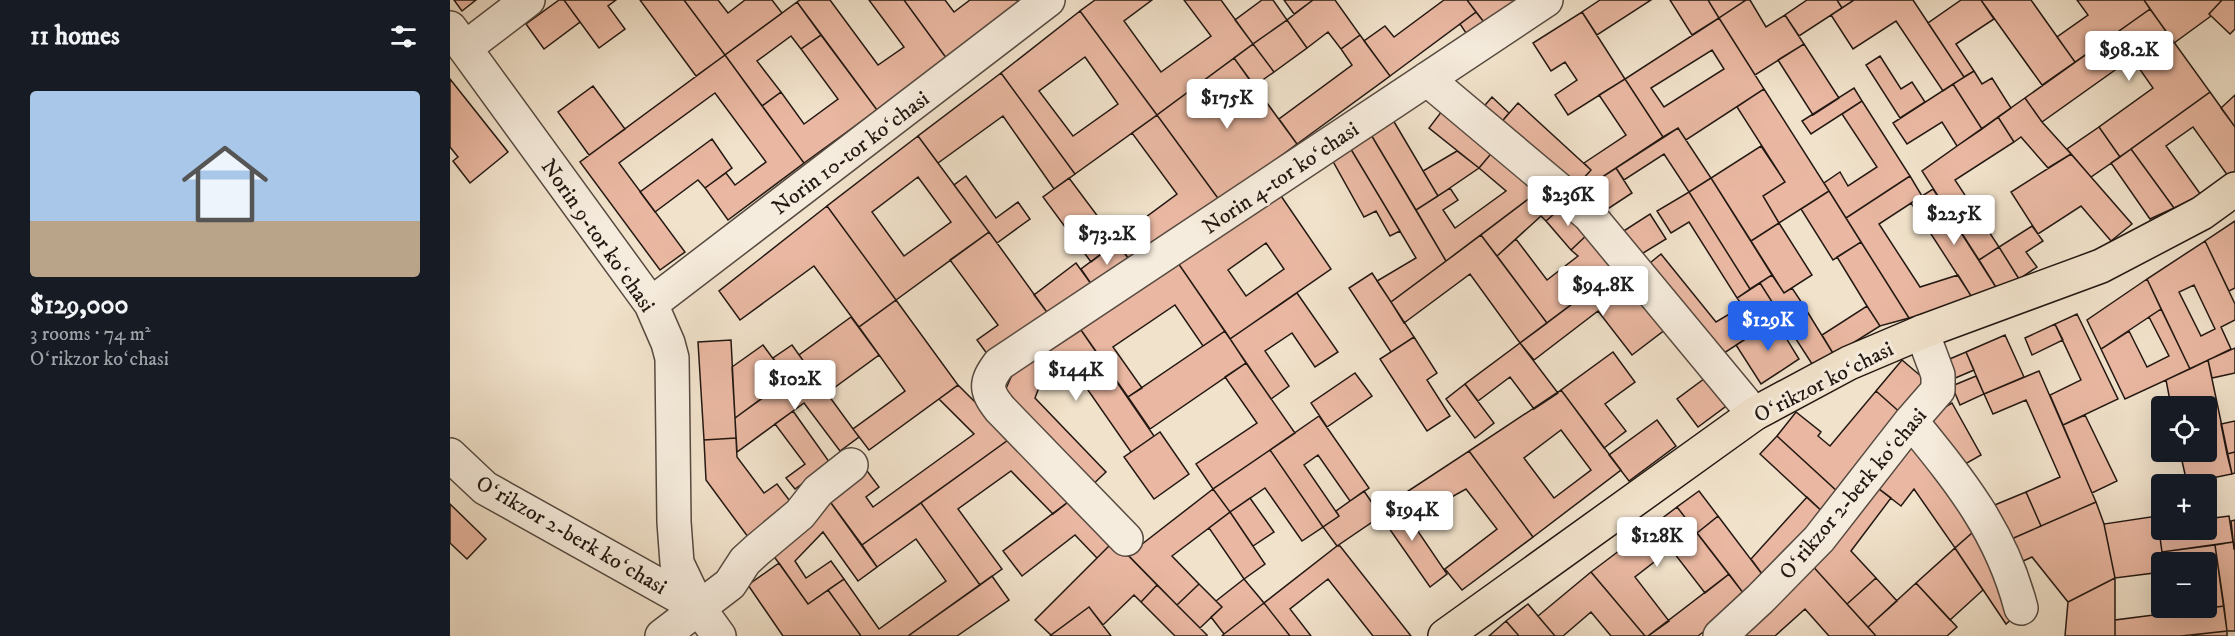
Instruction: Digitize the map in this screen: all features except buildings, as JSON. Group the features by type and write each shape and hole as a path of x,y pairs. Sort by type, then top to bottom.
{"main road":[{"name":"Oʻrikzor koʻchasi","path":"1445,636 1754,414 1849,363 1922,332 2101,266 2202,213 2235,189"}],"street":[{"path":"458,38 528,0"},
{"name":"Norin 10-tor koʻchasi","path":"651,304 1048,0"},
{"name":"Norin 4-tor koʻchasi","path":"1126,539 1000,409 989,394 989,378 999,364 1546,0"},
{"name":"Norin 9-tor koʻchasi","path":"458,38 651,304 668,343 672,358 670,385 677,563 698,607 718,636"},
{"path":"1427,79 1588,215 1754,414"},
{"name":"Oʻrikzor 2-berk koʻchasi","path":"1720,636 1760,599 1818,539 1938,390 1938,375 1922,332"},
{"path":"1911,421 1985,518 2013,579 2021,608"},
{"name":"Oʻrikzor 2-berk koʻchasi","path":"450,455 485,488 698,607"},
{"path":"662,636 730,584 745,561 800,514 818,491 851,465"}]}
